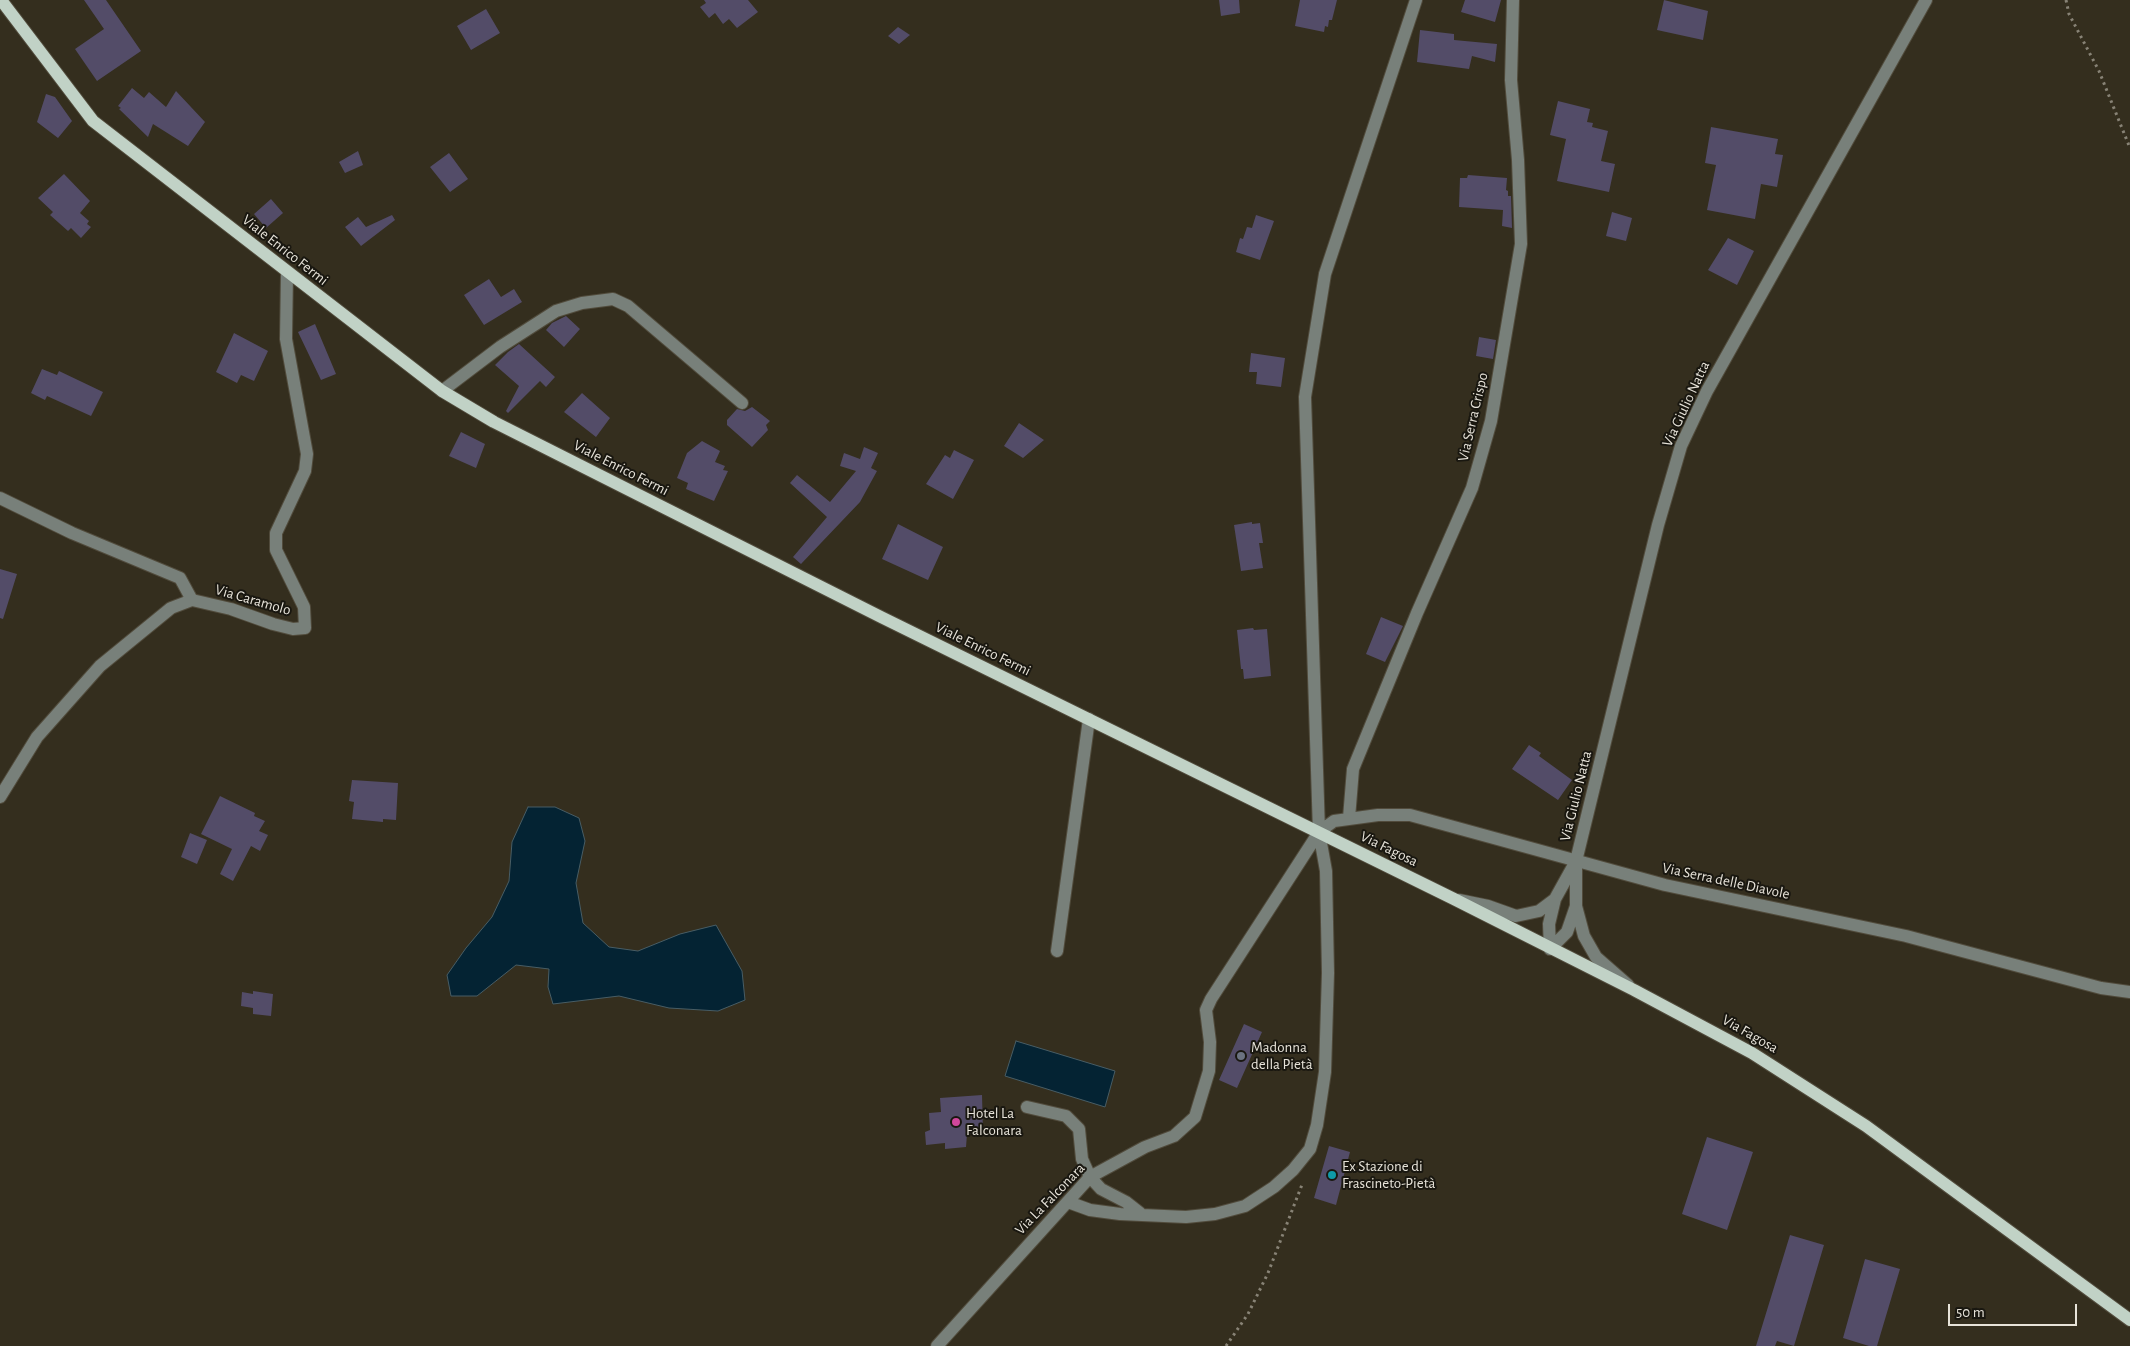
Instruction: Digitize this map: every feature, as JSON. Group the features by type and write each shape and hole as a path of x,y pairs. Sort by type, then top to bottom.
{"main road":[{"name":"Viale Enrico Fermi","path":"1,0 93,121 442,391 494,422 1319,832"},
{"name":"Via Fagosa","path":"1319,832 1634,990 1752,1052 1866,1126 2130,1320"}],"street":[{"path":"1068,1202 1090,1210 1120,1214 1186,1217 1215,1214 1246,1206 1274,1187 1293,1170 1310,1150 1317,1125 1325,1072 1328,973 1326,871 1319,832 1304,397 1325,274 1416,0"},
{"name":"Via Serra Crispo","path":"1349,818 1353,769 1417,613 1472,488 1491,421 1520,244 1518,160 1511,80 1513,0"},
{"name":"Via Giulio Natta","path":"1576,861 1658,525 1681,446 1707,391 1926,0"},
{"name":"Via Caramolo","path":"0,797 37,737 100,666 171,608 192,600 231,609 293,629 304,628 304,607 276,550 276,533 306,471 307,454 286,339 287,272"},
{"path":"442,391 500,347 556,312 582,303 613,299 628,306 742,403"},
{"path":"0,498 72,534 180,578 192,600"},
{"path":"1058,952 1089,719"},
{"name":"Via Serra delle Diavole","path":"1319,832 1334,821 1349,818 1410,815 1665,886 1906,936 2101,988 2130,992"},
{"name":"Via La Falconara","path":"937,1346 1090,1177 1144,1147 1174,1136 1195,1117 1209,1071 1210,1042 1206,1010 1319,832"},
{"path":"1550,949 1549,924 1555,899 1576,861"},
{"path":"1576,861 1576,906 1584,936 1596,957 1634,990"},
{"path":"1454,899 1488,906 1516,916 1539,911 1555,899"},
{"path":"1550,949 1567,932 1576,906"},
{"path":"1027,1107 1066,1116 1079,1129 1082,1159 1090,1177 1101,1188 1126,1202 1140,1214"}],"path":[{"path":"2066,0 2069,14 2099,71 2130,148"},
{"path":"1226,1346 1248,1314 1268,1273 1305,1175"}],"water":[{"path":"528,807 555,807 579,818 585,841 576,883 583,923 609,947 638,951 680,934 716,925 742,971 745,1000 718,1011 669,1008 619,996 553,1004 548,987 549,969 516,965 477,996 451,996 447,975 466,948 492,917 509,881 512,842"},
{"path":"1016,1041 1115,1071 1105,1107 1005,1076"}],"building":[{"path":"84,0 106,0 141,51 97,81 75,49 104,29"},
{"path":"704,0 748,0 758,12 737,28 729,19 723,24 715,13 709,18 700,7 706,3"},
{"path":"1219,0 1239,0 1240,13 1221,16"},
{"path":"1300,0 1337,0 1332,20 1329,20 1328,27 1325,26 1324,32 1295,26"},
{"path":"1465,0 1501,0 1495,22 1461,12"},
{"path":"1664,0 1708,11 1703,40 1657,30"},
{"path":"486,9 500,33 471,50 457,26"},
{"path":"898,27 910,35 899,44 888,36"},
{"path":"1420,30 1454,34 1454,40 1497,44 1495,62 1472,56 1469,69 1417,62"},
{"path":"132,88 144,98 149,92 166,107 176,91 205,122 188,146 153,124 148,137 119,109 121,108 118,106"},
{"path":"46,94 55,97 72,121 58,138 37,122"},
{"path":"1558,101 1590,109 1587,122 1593,123 1592,127 1608,131 1601,161 1615,164 1609,192 1557,181 1566,139 1550,135"},
{"path":"1711,127 1778,139 1775,154 1783,155 1777,187 1761,184 1755,219 1707,210 1716,165 1705,163"},
{"path":"358,151 363,165 345,173 339,162"},
{"path":"449,153 468,179 450,192 430,167"},
{"path":"64,174 90,201 80,213 89,221 87,224 91,227 81,238 71,228 68,231 50,215 53,212 38,198"},
{"path":"1468,175 1507,178 1506,190 1508,191 1508,196 1511,196 1512,228 1502,226 1503,210 1459,207 1460,178 1467,178"},
{"path":"271,199 283,213 266,228 254,214"},
{"path":"1612,212 1632,218 1626,241 1606,236"},
{"path":"392,215 395,220 361,246 345,227 358,217 366,227"},
{"path":"1256,215 1274,221 1260,260 1236,252 1240,238 1243,239 1247,227 1252,228"},
{"path":"1728,238 1754,251 1737,285 1708,270"},
{"path":"489,279 501,297 514,289 522,302 484,325 464,295"},
{"path":"566,316 580,329 564,347 546,330 552,323"},
{"path":"315,324 336,374 321,380 298,332"},
{"path":"234,333 268,351 254,381 241,375 237,383 216,372"},
{"path":"1479,337 1496,340 1493,359 1476,356"},
{"path":"519,344 555,377 546,387 540,381 508,413 506,411 519,386 495,365"},
{"path":"1251,353 1285,358 1281,387 1256,384 1257,372 1249,372"},
{"path":"42,369 57,375 59,371 103,392 91,416 47,396 45,400 31,393"},
{"path":"582,393 610,418 596,437 564,412"},
{"path":"752,407 770,421 766,425 768,430 752,447 727,425 727,420 737,409 745,411"},
{"path":"1019,423 1044,440 1023,458 1004,446"},
{"path":"461,432 485,444 476,468 449,456"},
{"path":"702,441 720,451 715,462 725,466 723,470 728,471 714,501 686,489 688,483 677,478 687,453"},
{"path":"864,447 878,453 871,468 877,471 860,502 801,564 793,557 827,517 790,483 797,475 830,502 856,471 840,466 844,453 860,459"},
{"path":"954,450 974,460 953,499 926,484 945,455 950,458"},
{"path":"1252,522 1252,524 1260,523 1263,543 1259,543 1263,568 1241,571 1234,525"},
{"path":"898,524 943,547 928,580 882,559"},
{"path":"0,569 17,574 3,619 0,618"},
{"path":"1381,617 1403,626 1385,662 1366,654"},
{"path":"1253,628 1254,630 1267,629 1271,676 1244,679 1243,669 1241,669 1237,630"},
{"path":"1529,745 1541,753 1539,756 1572,780 1558,800 1512,769"},
{"path":"352,780 398,783 396,820 383,819 383,822 352,819 354,802 349,801"},
{"path":"220,796 255,813 254,816 265,821 259,831 268,835 260,851 251,846 233,881 220,874 232,849 201,834"},
{"path":"190,833 207,840 197,864 181,857"},
{"path":"253,991 273,994 271,1016 253,1014 253,1008 241,1006 242,992 253,994"},
{"name":"Madonna della Pietà","path":"1244,1024 1262,1032 1237,1088 1219,1080"},
{"name":"Hotel La Falconara","path":"982,1095 983,1132 967,1134 966,1147 945,1149 945,1143 926,1145 925,1132 930,1130 929,1113 941,1112 940,1098"},
{"path":"1707,1137 1753,1152 1727,1230 1682,1214"},
{"name":"Ex Stazione di Frascineto-Pietà","path":"1329,1146 1350,1152 1336,1205 1314,1198"},
{"path":"1790,1235 1824,1245 1794,1346 1777,1341 1775,1346 1756,1346"},
{"path":"1865,1259 1900,1269 1877,1346 1869,1346 1843,1338"}],"place":[{"name":"Madonna della Pietà","path":"1241,1056"},
{"name":"Hotel La Falconara","path":"956,1122"},
{"name":"Ex Stazione di Frascineto-Pietà","path":"1332,1175"}]}
